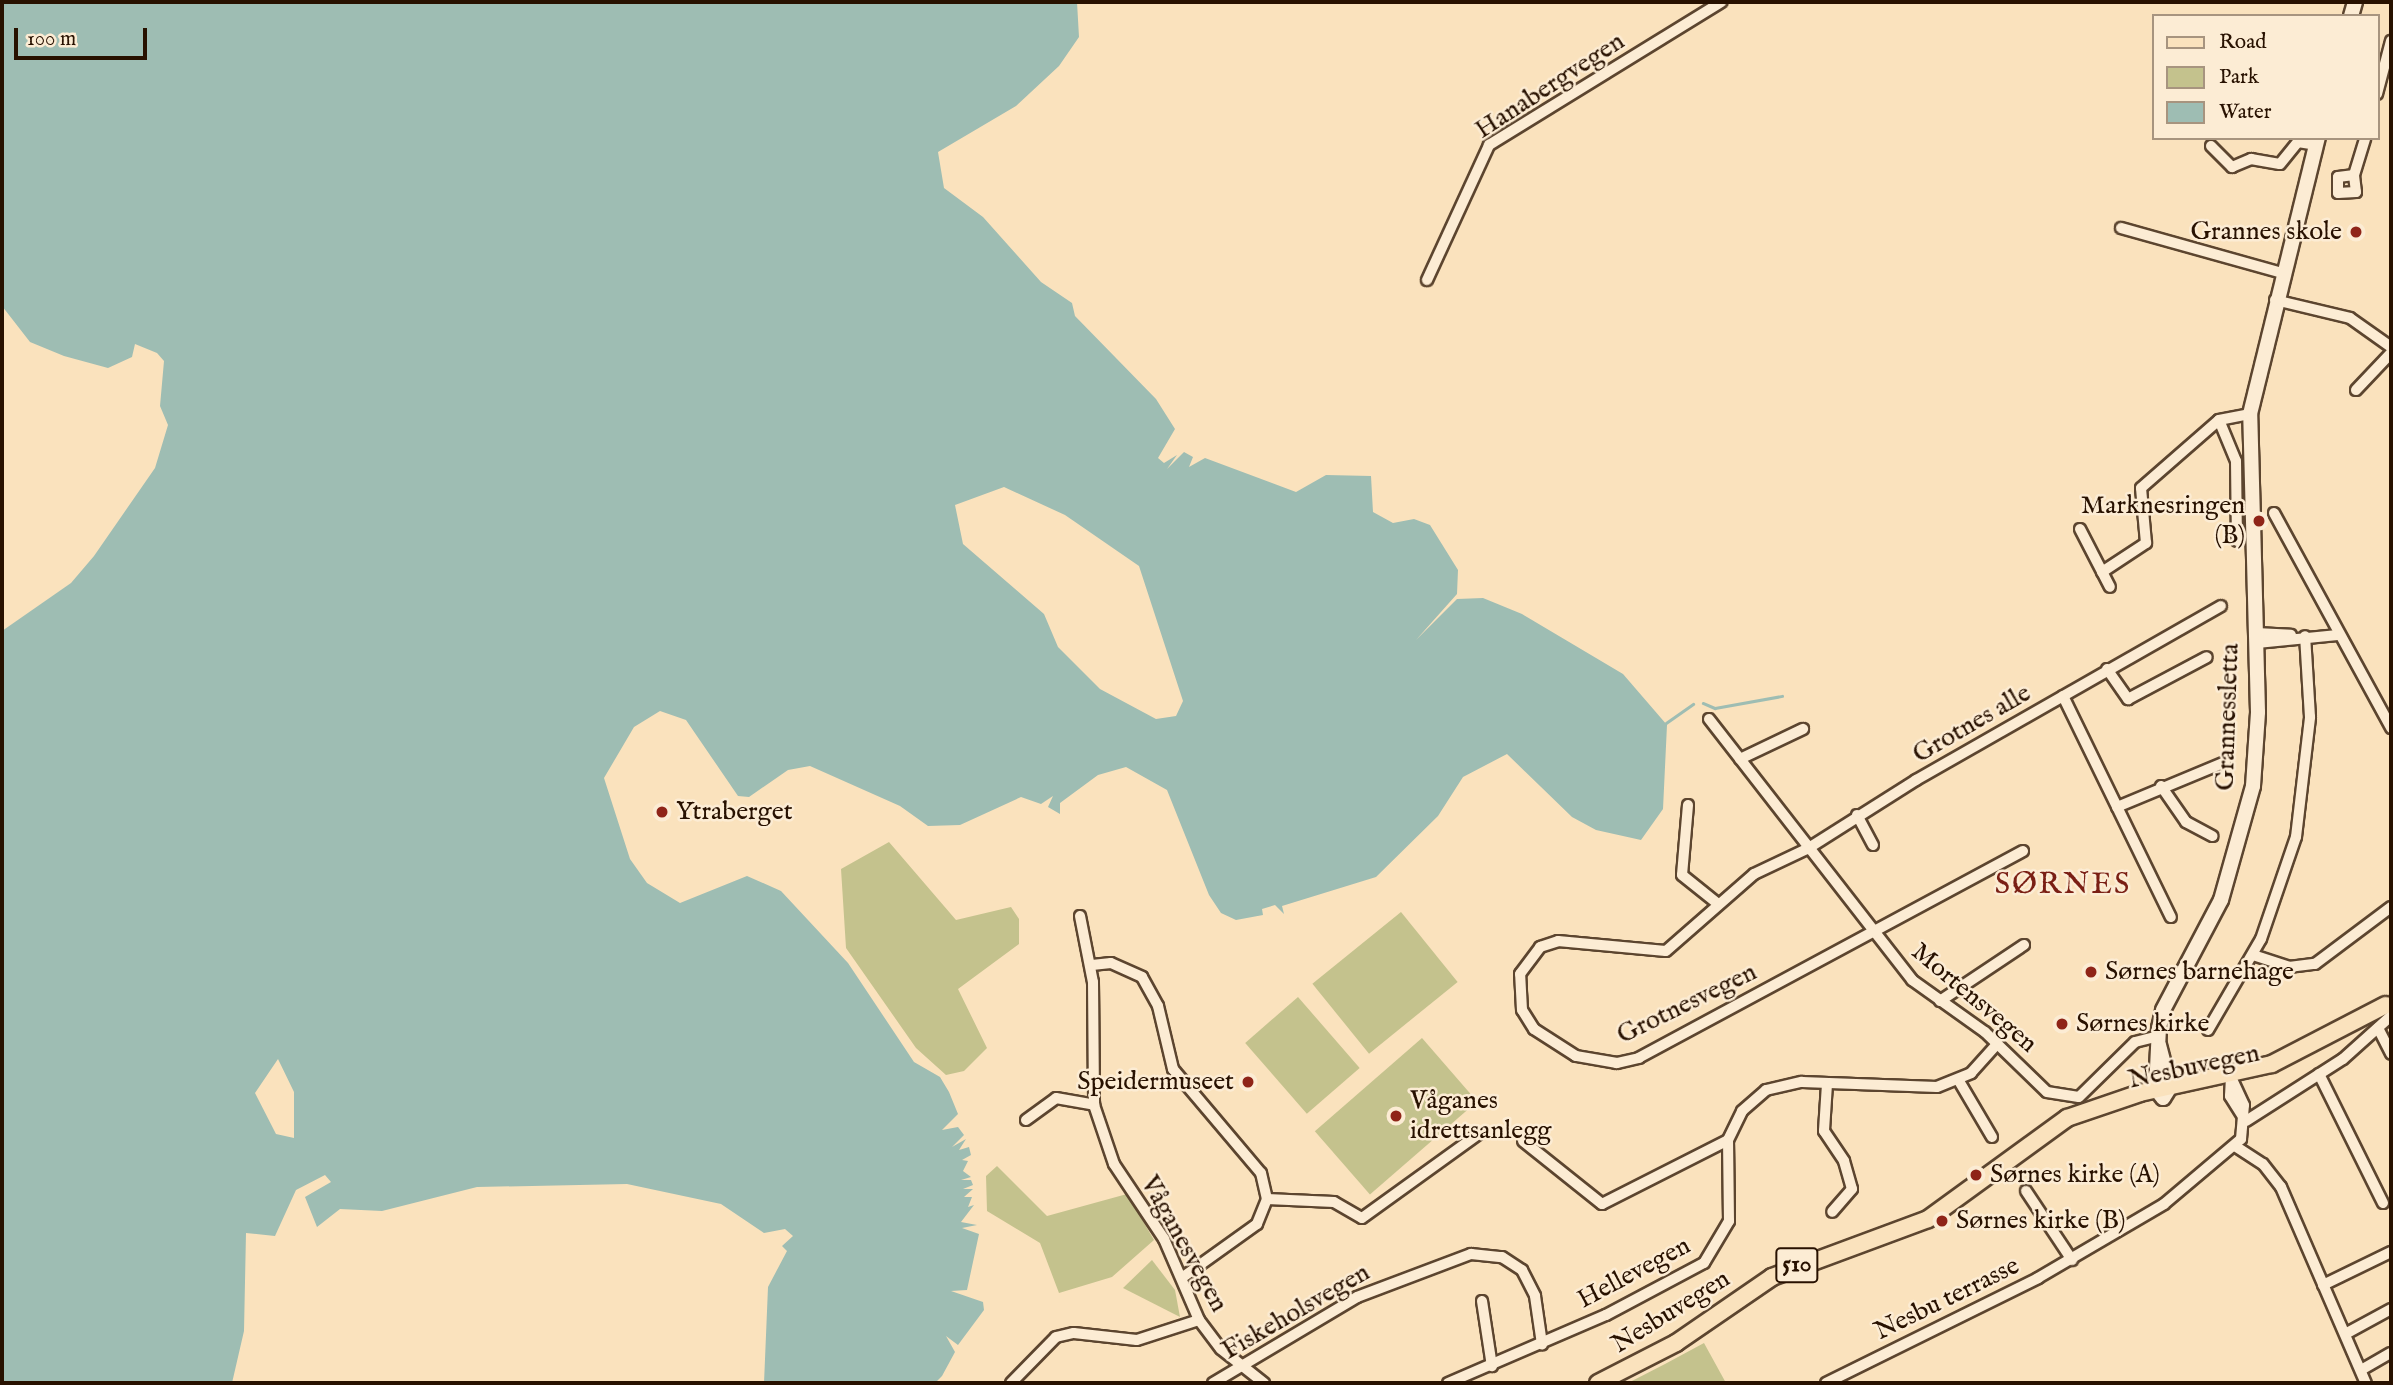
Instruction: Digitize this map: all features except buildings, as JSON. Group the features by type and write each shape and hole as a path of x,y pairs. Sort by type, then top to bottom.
{"main road":[{"name":"Grannessletta","path":"2163,1091 2159,1041 2166,1002 2221,900 2247,819 2256,755 2250,414 2310,141"},
{"name":"Nesbuvegen","path":"1598,1383 1669,1348 1772,1277 1928,1219 1995,1172 2074,1126 2163,1091 2233,1084 2389,1007"}],"street":[{"name":"Hanabergvegen","path":"1427,280 1489,145 1721,2"},
{"path":"2379,86 2391,41"},
{"path":"2354,175 2364,140"},
{"name":"Grannessletta","path":"2211,146 2232,167 2250,159 2274,165 2310,141"},
{"path":"2121,228 2282,273"},
{"path":"2275,300 2350,318 2391,346"},
{"path":"2356,390 2391,353"},
{"path":"2102,572 2146,543 2141,488 2219,420 2250,414"},
{"path":"2219,420 2236,461 2237,541"},
{"path":"2274,513 2391,728"},
{"path":"2080,528 2110,587"},
{"name":"Grotnes alle","path":"1807,849 1857,815 2107,669 2221,606"},
{"path":"2256,638 2338,635"},
{"path":"2208,1031 2253,955 2285,876 2304,793 2310,717 2305,636"},
{"path":"2107,669 2128,699 2207,657"},
{"path":"2063,696 2171,917"},
{"name":"Mortensvegen","path":"1709,719 1873,933 1940,1001 1997,1044 2047,1092 2069,1100 2084,1094 2135,1042 2159,1041"},
{"path":"1740,759 1803,729"},
{"path":"2117,807 2161,786 2225,762"},
{"path":"2161,786 2186,822 2212,836"},
{"path":"1688,806 1682,875 1717,903"},
{"path":"1857,815 1873,845"},
{"name":"Grotnesvegen","path":"1807,849 1754,874 1717,903 1666,951 1558,941 1540,947 1520,974 1522,1010 1534,1029 1576,1056 1617,1063 1639,1058 2023,851"},
{"path":"2253,955 2289,967 2315,964 2391,907"},
{"name":"Våganesvegen","path":"1080,916 1091,965 1094,1105 1114,1164 1183,1277 1199,1320 1243,1368 1264,1383"},
{"path":"1940,1001 2024,945"},
{"path":"1091,965 1111,962 1142,977 1158,1006 1172,1069 1241,1144 1261,1173 1267,1199 1256,1224 1183,1277"},
{"path":"2233,1084 2246,1121 2319,1074 2378,1028 2389,1007"},
{"path":"2378,1028 2391,1054"},
{"path":"1992,1137 1959,1081 1997,1044"},
{"path":"2319,1074 2383,1203"},
{"name":"Hellevegen","path":"1448,1383 1542,1344 1675,1282 1713,1253 1730,1209 1728,1140 1742,1111 1766,1090 1827,1084 1923,1090 1959,1081"},
{"path":"1827,1084 1824,1130 1844,1161 1852,1189 1832,1212"},
{"path":"1026,1120 1056,1098 1094,1105"},
{"name":"Nesbu terrasse","path":"1826,1383 2072,1260 2164,1205 2235,1146 2246,1121"},
{"path":"1267,1199 1334,1202 1362,1218 1480,1133"},
{"path":"1523,1141 1602,1204 1728,1140"},
{"path":"2235,1146 2272,1172 2347,1333 2366,1383"},
{"path":"2026,1191 2072,1260"},
{"path":"2323,1285 2391,1252"},
{"name":"Fiskeholsvegen","path":"1213,1383 1243,1368 1357,1297 1471,1254 1502,1257 1522,1270 1535,1296 1542,1344"},
{"path":"1482,1301 1492,1366"},
{"path":"2347,1333 2391,1309"},
{"path":"1011,1383 1056,1338 1074,1333 1138,1340 1199,1320"},
{"path":"2361,1370 2391,1353"},
{"path":"1849,1372 1852,1383"}],"green space":[{"path":"889,842 956,920 1011,907 1019,919 1019,944 958,989 987,1048 964,1071 946,1075 916,1048 846,948 841,869"},
{"path":"1401,912 1458,982 1369,1054 1312,984"},
{"path":"1298,997 1360,1068 1307,1114 1245,1043"},
{"name":"Våganes idrettsanlegg","path":"1422,1038 1477,1101 1370,1195 1315,1131"},
{"path":"997,1166 1047,1216 1127,1194 1154,1240 1112,1277 1059,1293 1040,1243 987,1211 986,1176"},
{"path":"1152,1260 1175,1290 1180,1317 1123,1288"},
{"path":"1704,1343 1726,1383 1628,1383 1665,1364"}],"water":[{"path":"2,2 1077,2 1079,37 1059,66 1016,106 938,152 944,188 983,217 1041,282 1072,303 1075,316 1156,399 1175,429 1158,458 1164,463 1177,455 1167,469 1184,452 1193,457 1189,467 1205,458 1296,492 1326,475 1371,476 1373,512 1393,523 1414,519 1430,525 1458,570 1457,594 1416,640 1457,599 1483,598 1522,614 1623,674 1667,725 1663,809 1641,840 1596,830 1572,817 1507,754 1463,777 1438,816 1376,877 1282,906 1284,914 1275,905 1262,909 1263,915 1236,920 1221,913 1209,895 1167,790 1126,767 1098,775 1060,803 1060,814 1048,807 1053,796 1041,804 1021,797 960,825 928,826 900,806 810,766 788,770 749,797 738,796 686,720 660,711 634,727 604,778 630,859 647,883 680,903 747,876 781,891 848,963 914,1062 940,1077 949,1092 958,1114 942,1130 958,1127 964,1135 952,1147 966,1139 959,1150 969,1147 971,1155 962,1160 968,1161 963,1171 971,1177 961,1180 971,1180 973,1185 963,1189 973,1189 964,1197 972,1197 968,1207 974,1205 961,1222 977,1225 962,1228 979,1234 967,1290 951,1291 983,1302 984,1310 958,1345 946,1336 955,1352 942,1376 935,1383 764,1383 768,1287 787,1251 782,1246 793,1236 785,1229 764,1233 721,1204 627,1184 477,1187 382,1211 340,1209 317,1227 305,1197 331,1182 325,1175 296,1190 275,1236 246,1233 244,1331 232,1383 2,1383 2,631 71,583 94,556 155,468 168,425 160,406 164,361 157,353 135,344 132,357 108,368 64,356 30,342 2,306","holes":["1004,487 1065,515 1139,566 1183,701 1176,716 1156,719 1100,689 1058,647 1044,614 963,544 955,505","278,1059 294,1092 294,1138 276,1134 255,1093"]}],"waterway":[{"path":"1703,703 1715,708 1782,696"},
{"path":"1666,723 1693,704"}],"place":[{"name":"Grannes skole","path":"2356,232"},
{"name":"Marknesringen (B)","path":"2259,521"},
{"name":"Ytraberget","path":"662,812"},
{"name":"Sørnes barnehage","path":"2091,972"},
{"name":"Sørnes kirke","path":"2062,1024"},
{"name":"Speidermuseet","path":"1248,1082"},
{"name":"Våganes idrettsanlegg","path":"1396,1116"},
{"name":"Sørnes kirke (A)","path":"1976,1175"},
{"name":"Sørnes kirke (B)","path":"1942,1221"}],"district":[{"name":"SØRNES","path":"2063,885"}]}
